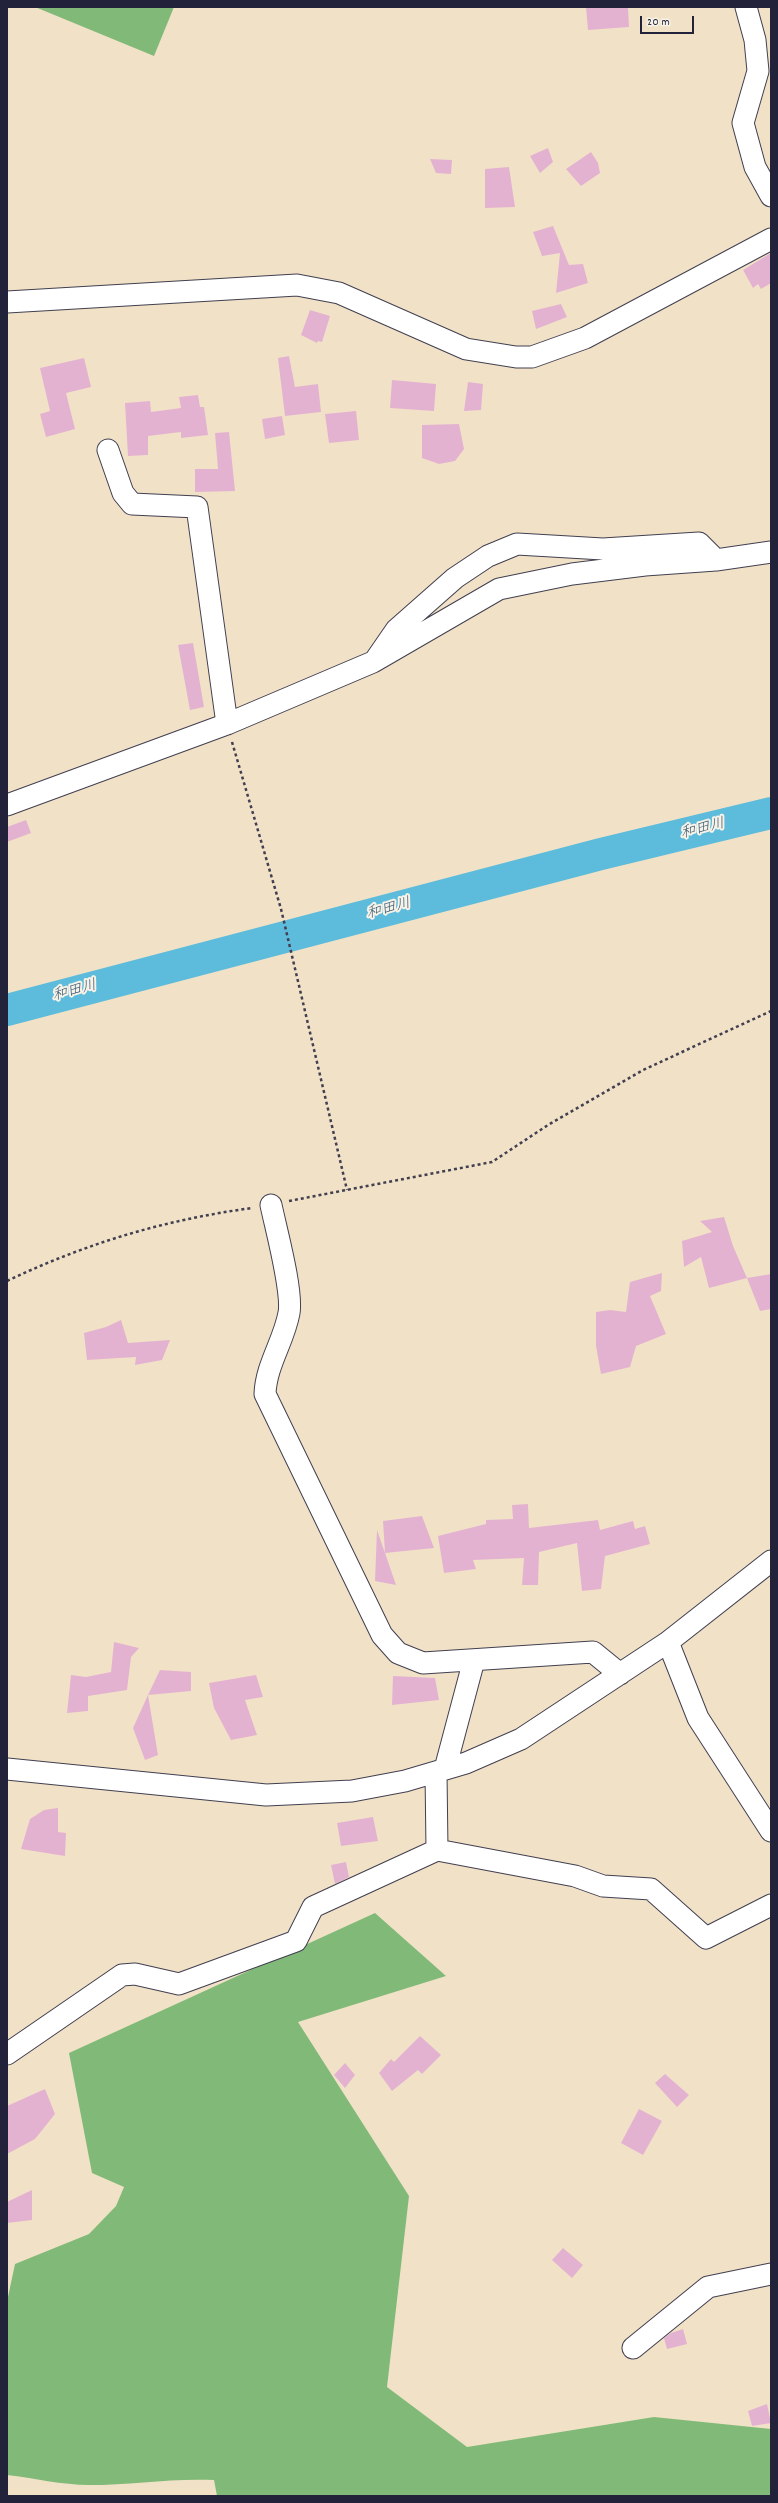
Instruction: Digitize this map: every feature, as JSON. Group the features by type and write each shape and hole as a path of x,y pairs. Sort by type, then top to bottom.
{"street":[{"path":"746,7 755,40 758,71 743,123 755,167 771,196"},
{"path":"7,302 297,286 339,293 466,349 516,358 532,357 585,338 771,239"},
{"path":"108,450 123,493 132,504 197,507 227,724"},
{"path":"374,662 396,630 456,578 488,556 517,544 603,549 698,543 716,560"},
{"path":"7,805 227,724 374,662 499,590 572,574 645,565 716,560 771,552"},
{"path":"271,1205 288,1289 290,1312 266,1379 265,1394 382,1635 398,1653 423,1663 593,1652 620,1674"},
{"path":"7,1769 266,1795 352,1791 405,1781 441,1770 521,1739 668,1642 771,1561"},
{"path":"668,1642 698,1718 771,1831"},
{"path":"437,1850 441,1770 474,1660"},
{"path":"7,2054 122,1975 135,1974 179,1984 296,1941 313,1907 437,1850 574,1876 603,1886 651,1889 706,1938 771,1905"},
{"path":"633,2348 708,2287 771,2274"}],"path":[{"path":"227,724 281,909 347,1190"},
{"path":"7,1281 58,1257 132,1232 205,1214 271,1205 492,1162 548,1125 643,1070 771,1011"}],"green space":[{"path":"35,7 174,7 154,56"},
{"path":"375,1913 446,1976 298,2022 409,2196 387,2387 467,2447 654,2417 771,2429 771,2496 217,2496 214,2480 79,2485 7,2475 8,2297 15,2264 89,2234 116,2206 124,2187 92,2173 69,2053"}],"building":[{"path":"586,7 628,7 629,27 588,30"},
{"path":"548,148 553,162 540,173 530,156"},
{"path":"591,152 598,163 600,173 581,186 566,169"},
{"path":"430,159 452,160 451,174 436,173"},
{"path":"509,167 515,207 485,208 485,169"},
{"path":"553,226 569,265 583,264 588,283 556,293 560,253 542,256 533,232"},
{"path":"771,253 771,283 761,289 758,284 753,288 743,270"},
{"path":"561,304 567,317 536,329 532,311"},
{"path":"310,310 330,316 322,342 318,341 317,343 301,335"},
{"path":"289,356 295,387 318,384 321,412 285,416 278,358"},
{"path":"84,358 91,387 66,393 75,429 46,437 40,414 50,411 40,368"},
{"path":"392,380 436,384 434,411 390,408"},
{"path":"468,382 483,384 481,410 464,411"},
{"path":"198,395 200,407 204,407 208,435 181,438 181,432 148,436 148,455 128,456 125,403 150,401 151,412 181,408 179,397"},
{"path":"356,411 359,440 329,443 325,414"},
{"path":"282,416 285,435 265,439 262,419"},
{"path":"459,424 464,449 455,461 439,464 422,458 422,425"},
{"path":"229,432 235,491 195,492 195,469 218,469 215,433"},
{"path":"193,643 204,707 190,710 178,645"},
{"path":"26,820 31,833 7,842 7,827"},
{"path":"724,1217 733,1246 747,1278 709,1288 701,1257 684,1267 682,1241 712,1232 700,1221"},
{"path":"662,1273 661,1291 650,1296 666,1334 636,1346 630,1367 601,1374 596,1346 596,1312 610,1310 626,1312 630,1282"},
{"path":"771,1274 771,1309 760,1311 747,1278"},
{"path":"121,1320 128,1343 170,1340 162,1360 135,1365 136,1357 87,1360 84,1333 106,1327"},
{"path":"528,1504 529,1528 598,1520 600,1530 633,1521 635,1529 645,1526 650,1544 605,1556 601,1589 582,1591 577,1543 539,1552 538,1585 522,1585 524,1558 473,1560 476,1569 444,1573 438,1536 486,1524 486,1520 513,1519 512,1505"},
{"path":"422,1516 434,1548 385,1553 383,1521"},
{"path":"377,1530 385,1553 396,1585 375,1581"},
{"path":"114,1642 139,1648 131,1657 127,1690 88,1696 88,1711 67,1713 71,1675 86,1677 111,1672"},
{"path":"160,1670 191,1672 191,1691 148,1695"},
{"path":"256,1675 263,1697 245,1700 257,1735 231,1740 214,1708 209,1683"},
{"path":"393,1676 435,1678 439,1700 392,1705"},
{"path":"148,1695 158,1755 145,1760 133,1728"},
{"path":"58,1808 58,1832 66,1833 65,1856 21,1849 30,1819 44,1810"},
{"path":"373,1817 378,1841 341,1846 337,1823"},
{"path":"346,1862 349,1877 335,1884 331,1865"},
{"path":"420,2036 441,2055 422,2074 418,2070 392,2091 379,2073 391,2059 394,2062"},
{"path":"345,2063 355,2075 345,2088 334,2075"},
{"path":"665,2074 689,2095 677,2107 655,2083"},
{"path":"45,2089 55,2114 35,2139 7,2154 7,2106"},
{"path":"639,2109 662,2121 643,2155 621,2143"},
{"path":"32,2190 32,2220 7,2223 7,2202"},
{"path":"563,2248 583,2265 572,2278 552,2260"},
{"path":"683,2329 687,2344 667,2349 664,2338 671,2333"},
{"path":"767,2404 771,2423 752,2426 748,2411"}],"waterway":[{"name":"和田川","path":"7,1010 601,854 771,813"}]}
